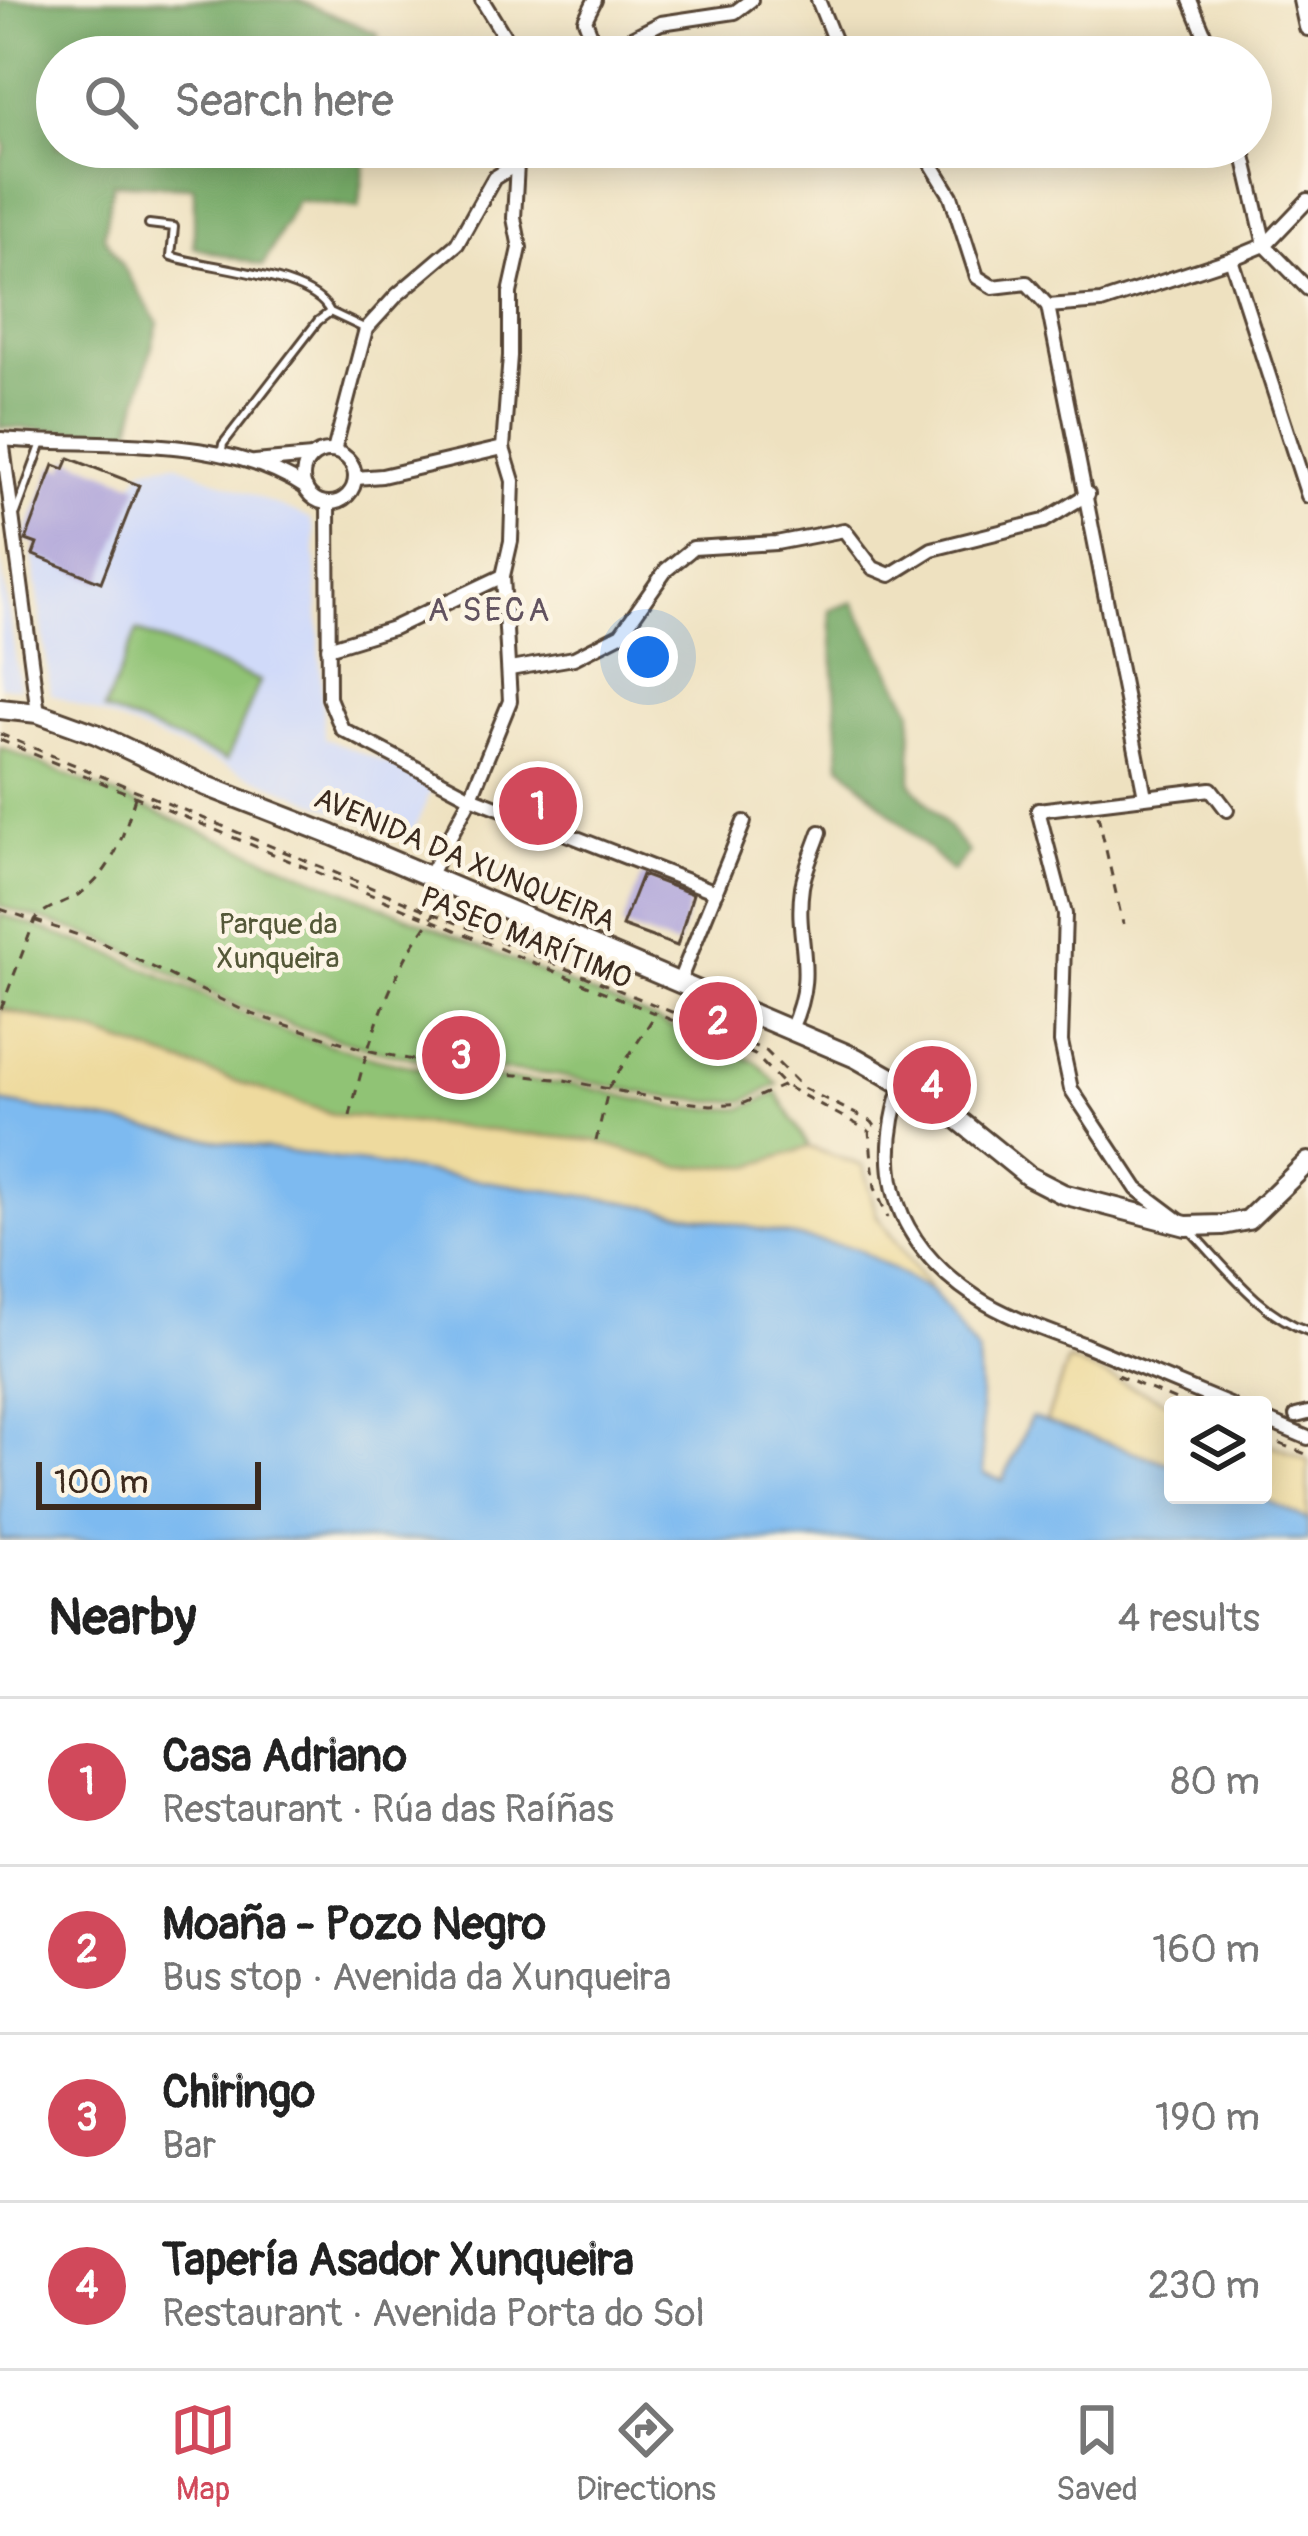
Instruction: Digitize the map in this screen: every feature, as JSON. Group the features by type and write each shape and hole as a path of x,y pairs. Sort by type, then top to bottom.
{"main road":[{"name":"AVENIDA DA XUNQUEIRA","path":"0,709 38,713 96,734 204,785 791,1029 944,1108 1028,1176 1063,1194 1186,1226"},
{"path":"1186,1226 1248,1220 1308,1162"}],"street":[{"path":"482,0 504,36"},
{"path":"590,36 585,20 595,0"},
{"path":"635,36 661,23 735,12 751,0"},
{"path":"818,0 833,36"},
{"path":"1190,0 1205,36"},
{"path":"1303,0 1308,28"},
{"path":"334,451 366,329 397,295 457,244 494,178 510,168"},
{"path":"438,880 510,700 503,576 511,541 513,481 503,448 510,293 520,248 514,218 517,168"},
{"path":"933,168 951,196 977,278 993,286 1028,283 1048,306 1145,796"},
{"path":"1247,168 1265,245 1308,289"},
{"path":"1048,306 1101,302 1231,259 1265,245 1308,200"},
{"path":"1231,259 1308,496"},
{"path":"38,713 1,439 171,448 221,456 248,462 306,488"},
{"path":"356,478 503,448"},
{"path":"248,462 334,451 347,458 356,478 350,493 328,503 311,496 304,471 313,457"},
{"path":"510,669 574,658 621,634 666,570 693,548 776,543 844,530 874,568 890,575 932,549 1044,521 1088,494"},
{"path":"328,503 329,698 342,729 472,797 716,892"},
{"path":"328,648 393,628 503,576"},
{"path":"1186,1226 1137,1189 1071,1089 1061,1042 1065,914 1038,809 1210,789 1227,810"},
{"path":"678,984 744,822"},
{"path":"791,1029 807,980 802,888 820,832"},
{"path":"896,1084 888,1137 890,1180 910,1229 943,1271 996,1308 1207,1396"},
{"path":"1272,1423 1308,1438"}],"lane":[{"path":"149,224 174,226 171,256 273,277 366,329"},
{"path":"221,456 223,444 318,321 330,312"},
{"path":"12,524 41,443"},
{"path":"1186,1226 1248,1292 1289,1324 1308,1331"}],"path":[{"path":"0,737 766,1052 793,1082 877,1126 882,1177"},
{"name":"PASEO MARÍTIMO","path":"0,737 755,1055 784,1085 869,1131 875,1188 890,1222"},
{"path":"1,1009 35,920 95,882 119,846 135,797"},
{"path":"1095,803 1124,924"},
{"path":"350,1116 366,1050 407,954 435,914 438,880"},
{"path":"0,909 102,943 249,1013 366,1050 450,1068 711,1105 744,1103 784,1085"},
{"path":"596,1141 609,1087 656,1015"},
{"path":"885,1190 898,1225"},
{"path":"1169,1396 1107,1367 1184,1396"},
{"path":"1272,1441 1308,1455"}],"shaded area":[{"path":"69,458 134,483 143,467 176,463 310,519 324,738 429,780 432,788 409,841 51,694 33,555 37,544 24,539 54,465 64,469"},
{"path":"0,556 20,688 0,686"}],"green space":[{"path":"0,0 298,0 378,34 36,36 36,168 364,168 359,208 297,200 263,266 194,247 194,187 113,183 104,236 158,323 129,435 0,427 0,160 6,148 0,134"},
{"path":"853,602 912,710 911,783 969,853 952,872 840,764 830,610"},
{"path":"137,631 260,681 227,760 104,710"},
{"name":"Parque da Xunqueira","path":"0,747 756,1062 778,1084 744,1101 712,1102 383,1052 239,1006 104,940 0,906"},
{"path":"0,914 115,955 279,1030 378,1059 453,1075 577,1085 675,1108 741,1109 777,1093 809,1147 752,1166 680,1167 596,1141 335,1115 82,1029 0,1008"}],"sand":[{"path":"0,1009 82,1029 335,1115 596,1141 680,1167 752,1166 809,1147 863,1166 877,1216 932,1292 0,1147"},
{"path":"1068,1360 1164,1400 1164,1462 1046,1422"},
{"path":"1272,1445 1308,1460 1308,1521 1272,1504"}],"water":[{"path":"0,1102 249,1146 625,1202 857,1249 932,1292 978,1353 984,1474 1003,1481 1031,1417 1164,1462 1164,1504 1272,1503 1308,1520 1308,1540 0,1540"}],"building":[{"path":"69,458 139,485 101,582 33,555 37,544 26,540 54,465 64,469"},
{"path":"642,875 693,894 677,946 622,926"}],"place":[{"name":"Casa Adriano","path":"538,806"},
{"name":"Moaña - Pozo Negro","path":"718,1021"},
{"name":"Chiringo","path":"461,1055"},
{"name":"Tapería Asador Xunqueira","path":"932,1085"}],"district":[{"name":"A SECA","path":"490,610"}]}
